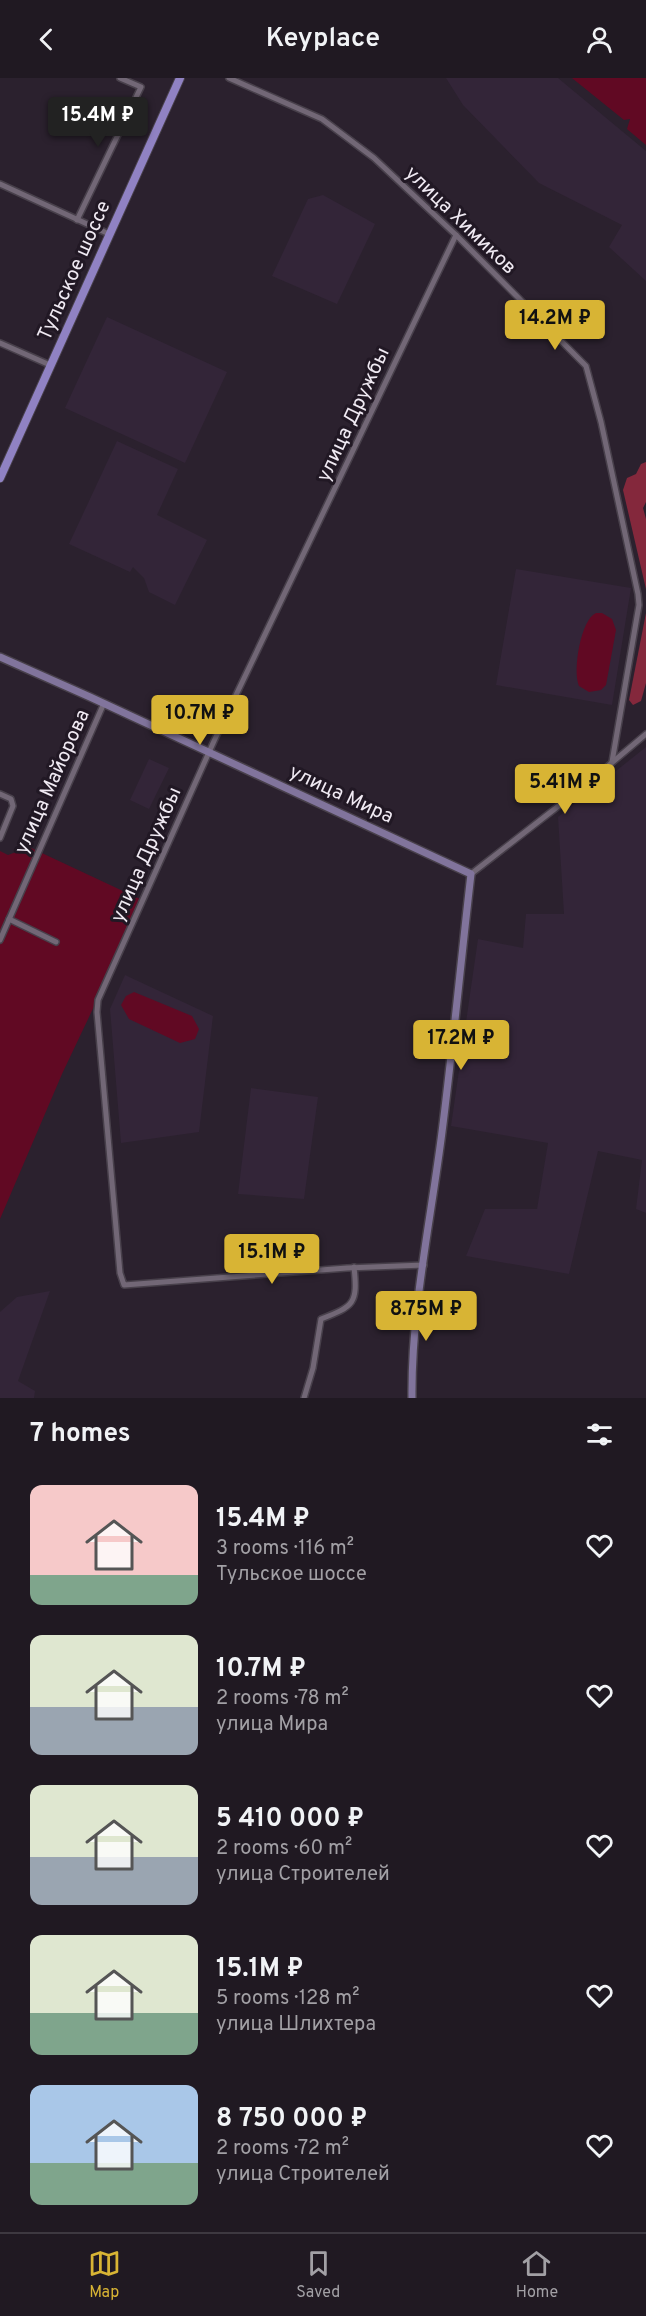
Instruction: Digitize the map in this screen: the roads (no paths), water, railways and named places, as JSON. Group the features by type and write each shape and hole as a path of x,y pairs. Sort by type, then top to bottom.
{"main road":[{"name":"Тульское шоссе","path":"0,478 180,78"}],"street":[{"path":"77,220 141,87 120,78"},
{"name":"улица Химиков","path":"229,78 322,119 374,158 456,235 589,372 639,605 612,762"},
{"path":"0,184 109,234"},
{"name":"улица Дружбы","path":"354,1267 124,1285 120,1273 98,1000 210,752 456,235"},
{"path":"0,343 50,365"},
{"name":"улица Мира","path":"0,657 471,874"},
{"name":"улица Майорова","path":"0,940 104,703"},
{"path":"412,1398 411,1364 471,874 646,734"},
{"path":"0,794 11,799 13,806 0,838"},
{"path":"9,920 56,942"},
{"path":"304,1398 313,1368 321,1319 348,1308 357,1294 354,1267 424,1265"}]}
